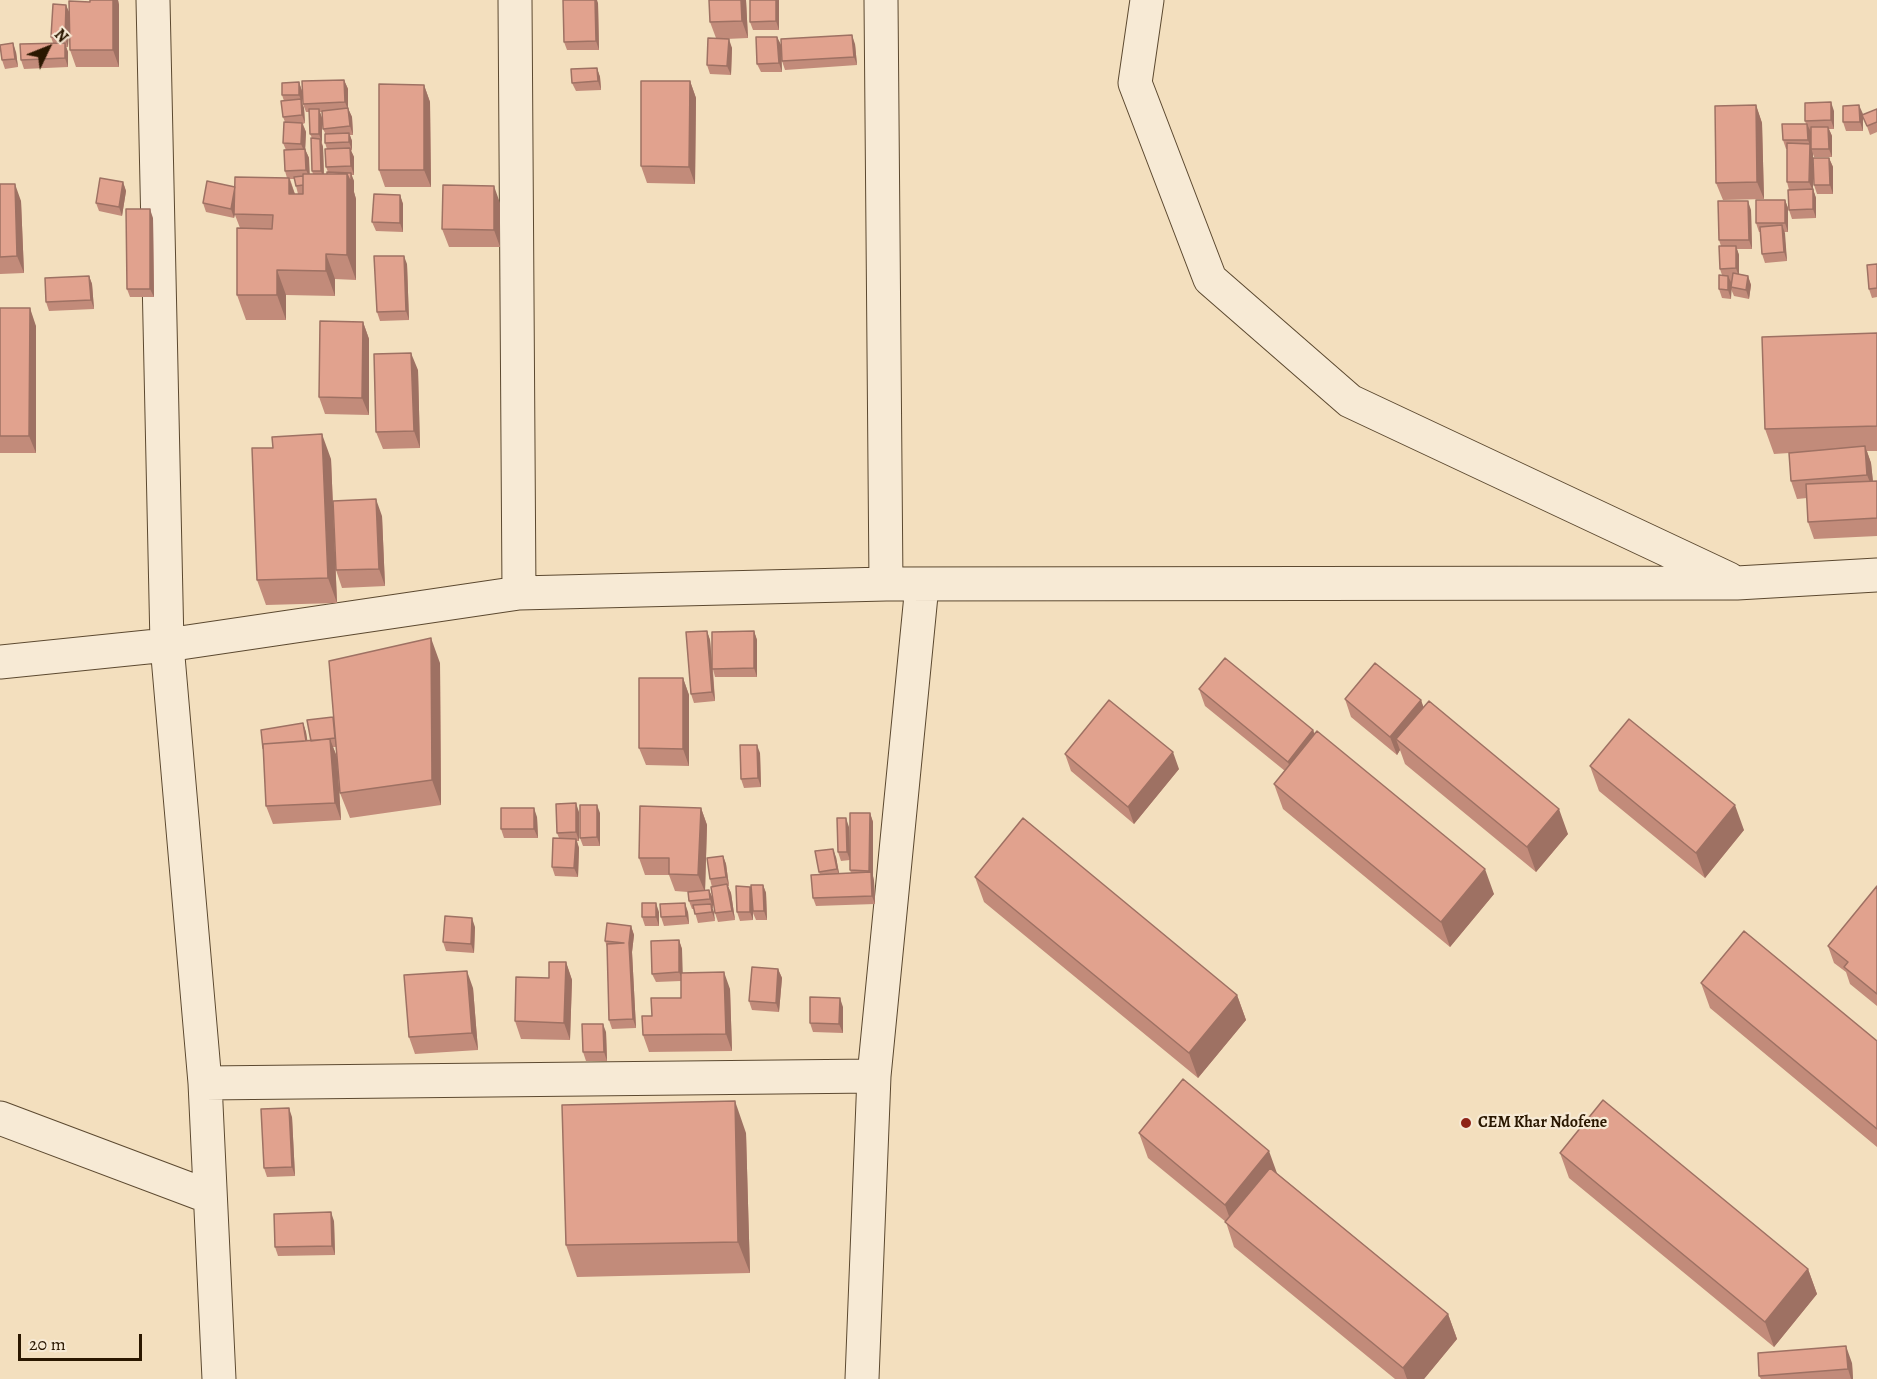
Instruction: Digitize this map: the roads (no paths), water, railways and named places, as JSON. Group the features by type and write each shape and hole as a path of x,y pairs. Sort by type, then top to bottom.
{"street":[{"path":"153,0 167,645 205,1083 219,1379"},
{"path":"515,0 519,593"},
{"path":"881,0 886,584"},
{"path":"1147,0 1135,83 1210,279 1350,400 1737,583"},
{"path":"0,662 167,645 519,593 886,584 1737,583 1877,575"},
{"path":"862,1379 874,1076 922,585"},
{"path":"205,1083 874,1076"},
{"path":"0,1118 210,1197"}],"place":[{"name":"CEM Khar Ndofene","path":"1466,1123"}]}
